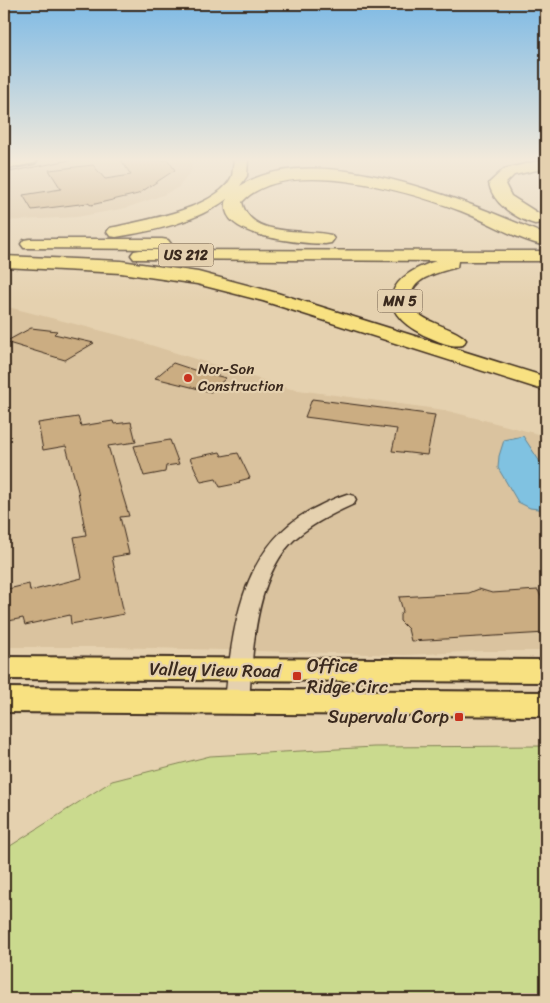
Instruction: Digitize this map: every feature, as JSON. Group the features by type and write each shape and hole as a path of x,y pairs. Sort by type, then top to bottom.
{"highway":[{"path":"7,247 121,232 184,215 202,207"},
{"path":"234,207 238,217 252,226 276,234 320,239 504,242"},
{"path":"463,207 471,209"},
{"path":"465,207 512,226 546,249"},
{"path":"503,207 540,221"},
{"path":"518,207 540,221"},
{"name":"US 212","path":"7,247 504,242 546,249"},
{"name":"US 212","path":"7,247 546,249"},
{"name":"MN 5","path":"541,362 478,348 426,328 411,318 402,308 399,295 403,285 412,276 428,269 546,249"},
{"path":"4,261 121,267 198,278 279,300 546,384"}],"main road":[{"name":"Valley View Road","path":"4,668 546,671"},
{"name":"Valley View Road","path":"4,700 546,704"}],"street":[{"path":"238,703 240,670 253,592 268,558 298,526 322,511 347,500"}],"shaded area":[{"path":"4,207 129,207 77,217 4,221"},
{"path":"4,306 122,336 291,389 444,410 546,436 546,651 482,651 406,655 112,647 4,647"}],"green space":[{"path":"546,746 546,999 4,999 4,850 112,781 210,756 374,747"}],"water":[{"path":"523,436 546,471 546,510 530,508 518,502 498,468 499,456 504,440"}],"building":[{"path":"30,207 58,207 32,210"},
{"path":"31,328 57,331 54,334 94,343 65,360 5,342"},
{"name":"Nor-Son Construction","path":"173,363 226,378 211,392 155,378"},
{"path":"312,399 435,415 427,455 392,451 397,429 305,417"},
{"path":"78,417 81,426 113,421 114,424 131,422 136,442 108,446 129,516 120,517 129,554 112,557 124,614 71,624 70,615 25,625 23,618 4,622 4,590 29,584 30,591 82,578 74,537 86,535 78,491 66,446 43,450 38,423"},
{"path":"170,440 179,464 166,466 165,472 144,476 134,446"},
{"path":"220,452 222,456 238,453 250,478 239,481 240,483 220,487 216,479 201,482 190,458"},
{"path":"479,589 492,593 538,590 546,608 546,633 411,641 408,629 400,621 400,615 403,611 399,597 469,593"}],"place":[{"name":"Nor-Son Construction","path":"188,378"},
{"name":"Office Ridge Circ","path":"297,676"},
{"name":"Supervalu Corp","path":"459,717"}]}
